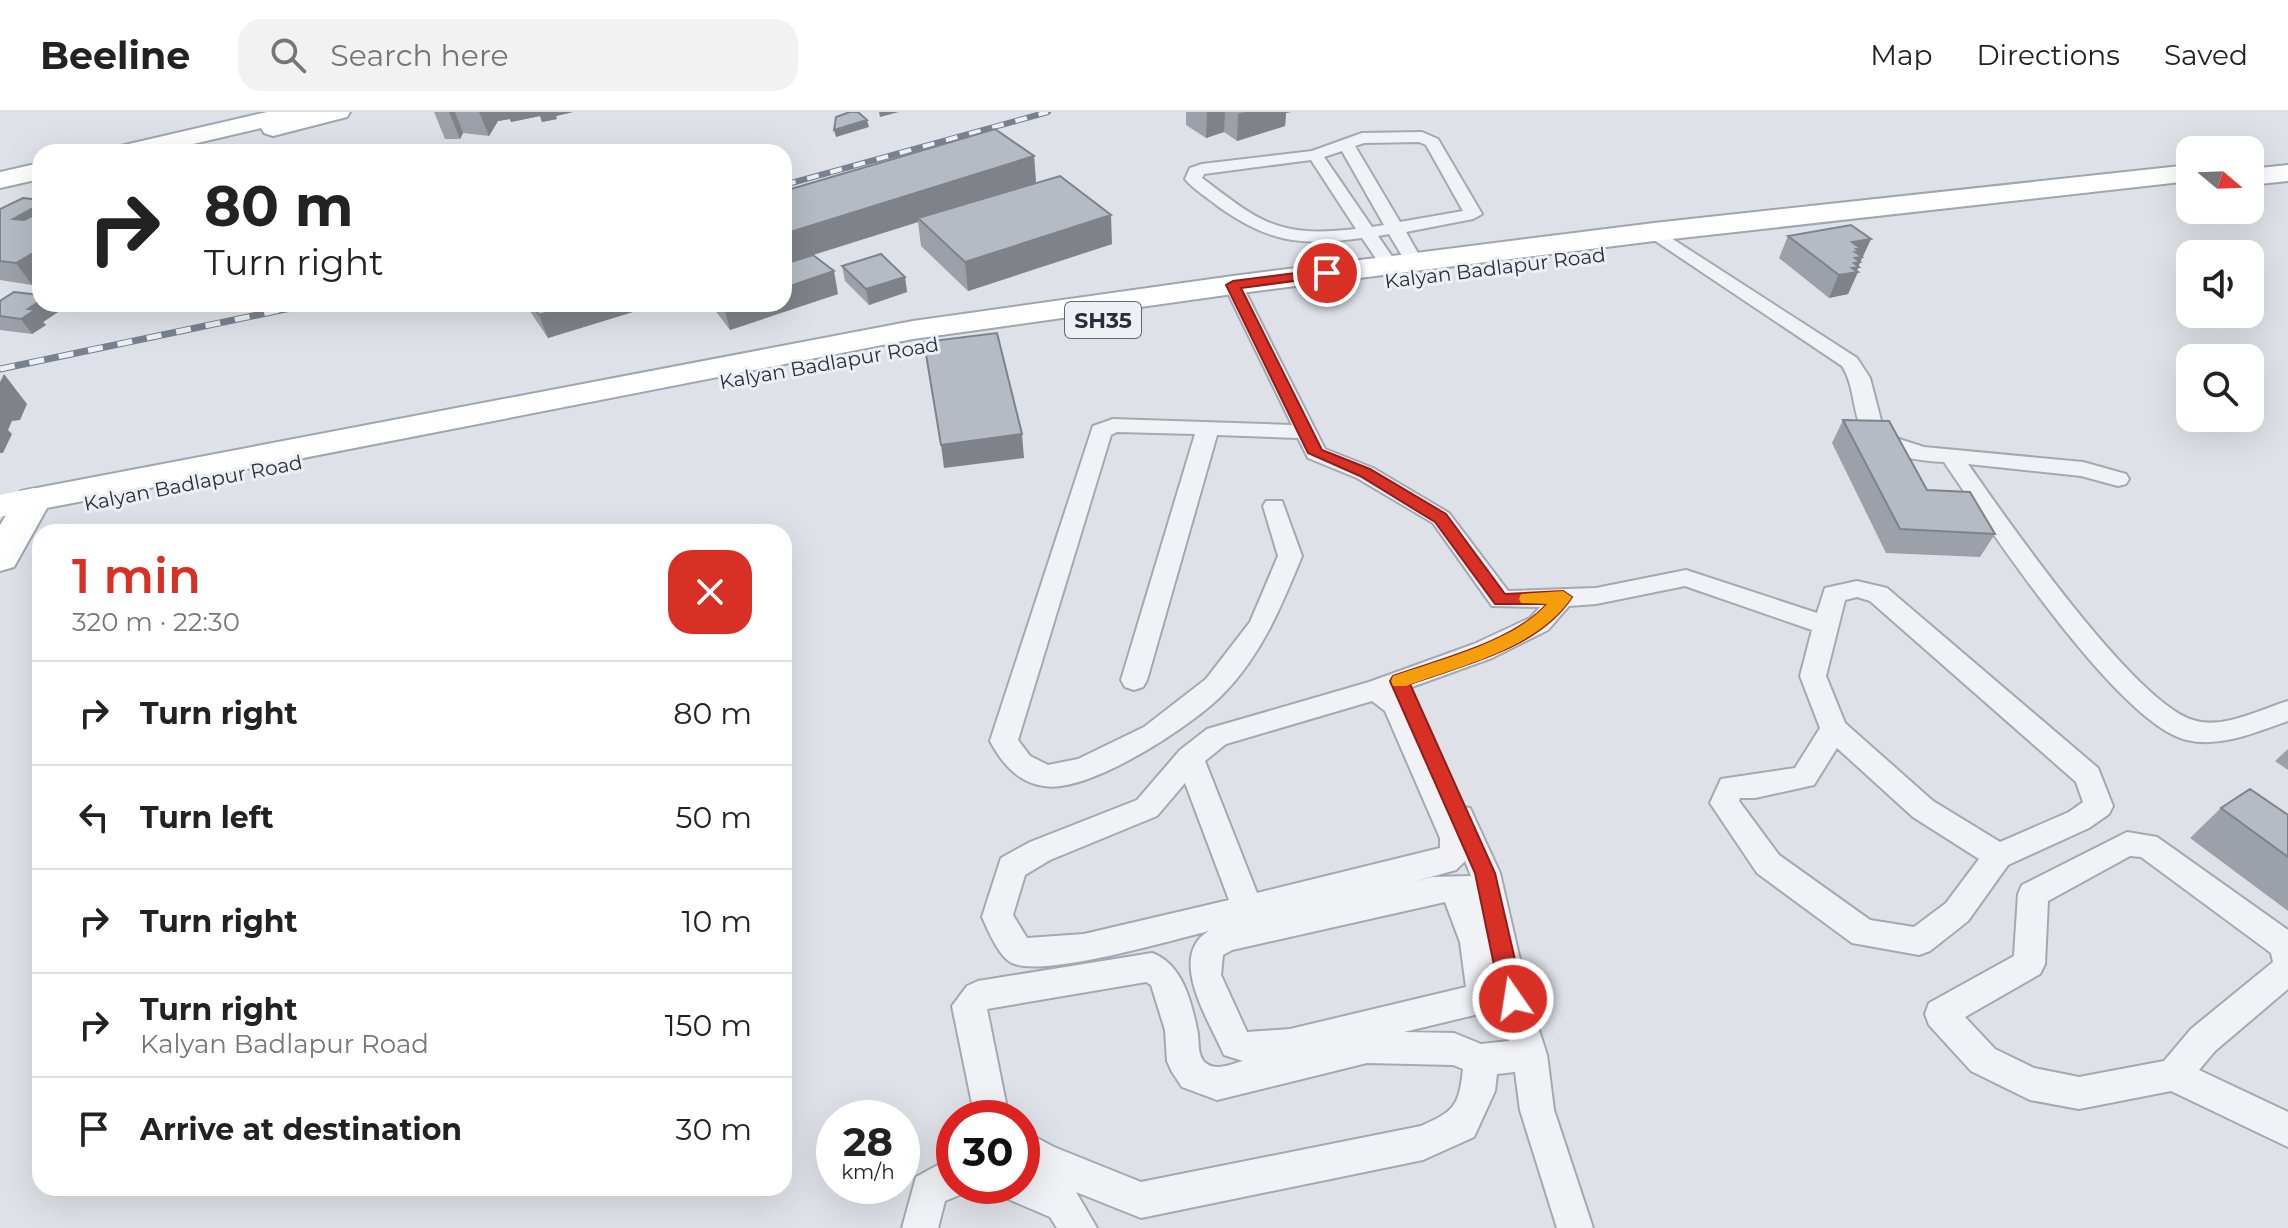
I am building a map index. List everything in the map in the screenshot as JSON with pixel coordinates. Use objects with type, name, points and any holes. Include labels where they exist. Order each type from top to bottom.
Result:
[{"type":"main road","points":[[160,144],[300,112]]},
{"type":"main road","points":[[207,144],[338,112]]},
{"type":"main road","points":[[2264,164],[2288,161]]},
{"type":"main road","points":[[0,180],[32,173]]},
{"type":"main road","points":[[2264,176],[2288,173]]},
{"type":"main road","name":"Kalyan Badlapur Road","points":[[1238,292],[2176,175]]},
{"type":"main road","points":[[0,190],[32,183]]},
{"type":"main road","name":"Kalyan Badlapur Road","points":[[1851,217],[2176,186]]},
{"type":"main road","name":"Kalyan Badlapur Road","points":[[15,510],[558,410],[1401,264],[1665,239]]},
{"type":"main road","points":[[0,558],[15,510]]},
{"type":"street","points":[[1362,138],[1427,138],[1475,212],[1394,228],[1300,237],[1281,235],[1193,179],[1196,171],[1202,169],[1315,155],[1362,138]]},
{"type":"street","points":[[1347,145],[1394,228],[1401,264]]},
{"type":"street","points":[[1315,155],[1368,231],[1401,264]]},
{"type":"street","points":[[1665,239],[1850,362],[1860,378],[1873,431],[1888,443],[1906,451],[2083,469],[2118,479]]},
{"type":"street","points":[[1238,292],[1316,453],[1365,473],[1441,518],[1501,600],[1596,596],[1686,578],[1826,625]]},
{"type":"street","points":[[1274,506],[1290,556],[1261,625],[1215,686],[1154,734],[1083,769],[1046,776],[1020,764],[1004,741],[1101,431],[1113,425],[1304,432]]},
{"type":"street","points":[[1134,680],[1208,428]]},
{"type":"street","points":[[1952,458],[2019,554],[2108,661],[2170,723],[2187,730],[2214,732],[2234,729],[2288,711]]},
{"type":"street","points":[[1834,729],[1804,777],[1755,787],[1731,787],[1724,803],[1768,864],[1863,933],[1919,941],[1957,912],[1998,856],[2079,820],[2099,806],[2088,776],[1878,594],[1857,589],[1834,594],[1813,676],[1834,729],[1923,809],[1998,856]]},
{"type":"street","points":[[1388,685],[1455,838],[1455,852],[1446,861],[1084,948],[1019,952],[997,917],[1012,867],[1040,851],[1147,808],[1190,758],[1217,736],[1388,685],[1483,651],[1539,624],[1563,597]]},
{"type":"street","points":[[1388,685],[1485,873],[1513,999],[1530,1055],[1537,1110],[1575,1228]]},
{"type":"street","points":[[1190,758],[1247,907]]},
{"type":"street","points":[[2288,959],[2285,945],[2147,846],[2127,844],[2033,894],[2029,964],[1941,1014],[1983,1060],[2030,1084],[2079,1093],[2173,1075],[2288,1130]]},
{"type":"street","points":[[1455,889],[1476,942],[1483,998],[1290,1045],[1254,1049],[1236,1044],[1205,975],[1208,948],[1225,938],[1432,890],[1455,889],[1488,888]]},
{"type":"street","points":[[988,1100],[968,1006],[978,996],[1127,969],[1152,967],[1164,977],[1181,1030],[1184,1061],[1194,1076],[1217,1084],[1367,1047],[1454,1049],[1481,1060],[1530,1055]]},
{"type":"street","points":[[2173,1075],[2203,1040],[2288,969]]},
{"type":"street","points":[[1040,1159],[1141,1200],[1423,1143],[1462,1125],[1478,1091],[1481,1060]]},
{"type":"street","points":[[920,1228],[929,1190],[936,1185]]},
{"type":"street","points":[[1040,1194],[1063,1204],[1079,1228]]},
{"type":"building","points":[[858,112],[867,120],[834,130],[836,117]]},
{"type":"building","points":[[995,129],[1034,156],[792,232],[792,189]]},
{"type":"building","points":[[1060,176],[1111,215],[965,262],[918,218]]},
{"type":"building","points":[[23,198],[32,199],[32,208],[13,219],[24,220],[32,216],[32,254],[16,263],[0,261],[0,209]]},
{"type":"building","points":[[1851,225],[1871,239],[1852,242],[1860,248],[1856,249],[1860,252],[1855,252],[1862,257],[1855,258],[1860,262],[1854,263],[1859,267],[1852,268],[1858,272],[1839,275],[1788,236]]},
{"type":"building","points":[[881,254],[905,277],[866,289],[842,266]]},
{"type":"building","points":[[813,255],[834,271],[792,285],[792,262]]},
{"type":"building","points":[[14,292],[32,294],[32,306],[28,309],[32,312],[21,319],[0,316],[0,301]]},
{"type":"building","points":[[997,333],[1022,434],[941,445],[924,342]]},
{"type":"building","points":[[1843,420],[1889,421],[1927,490],[1970,492],[1995,534],[1900,529]]},
{"type":"building","points":[[2250,789],[2288,815],[2288,857],[2221,808]]},
{"type":"railway","points":[[792,183],[1048,112]]},
{"type":"railway","points":[[0,369],[271,312]]},
{"type":"slow traffic","points":[[1400,681],[1483,651],[1539,624],[1563,597],[1527,599]]},
{"type":"route","points":[[1327,273],[1233,285],[1316,453],[1365,473],[1441,518],[1501,600],[1563,597],[1539,624],[1483,651],[1400,681],[1485,873],[1513,999]]}]
